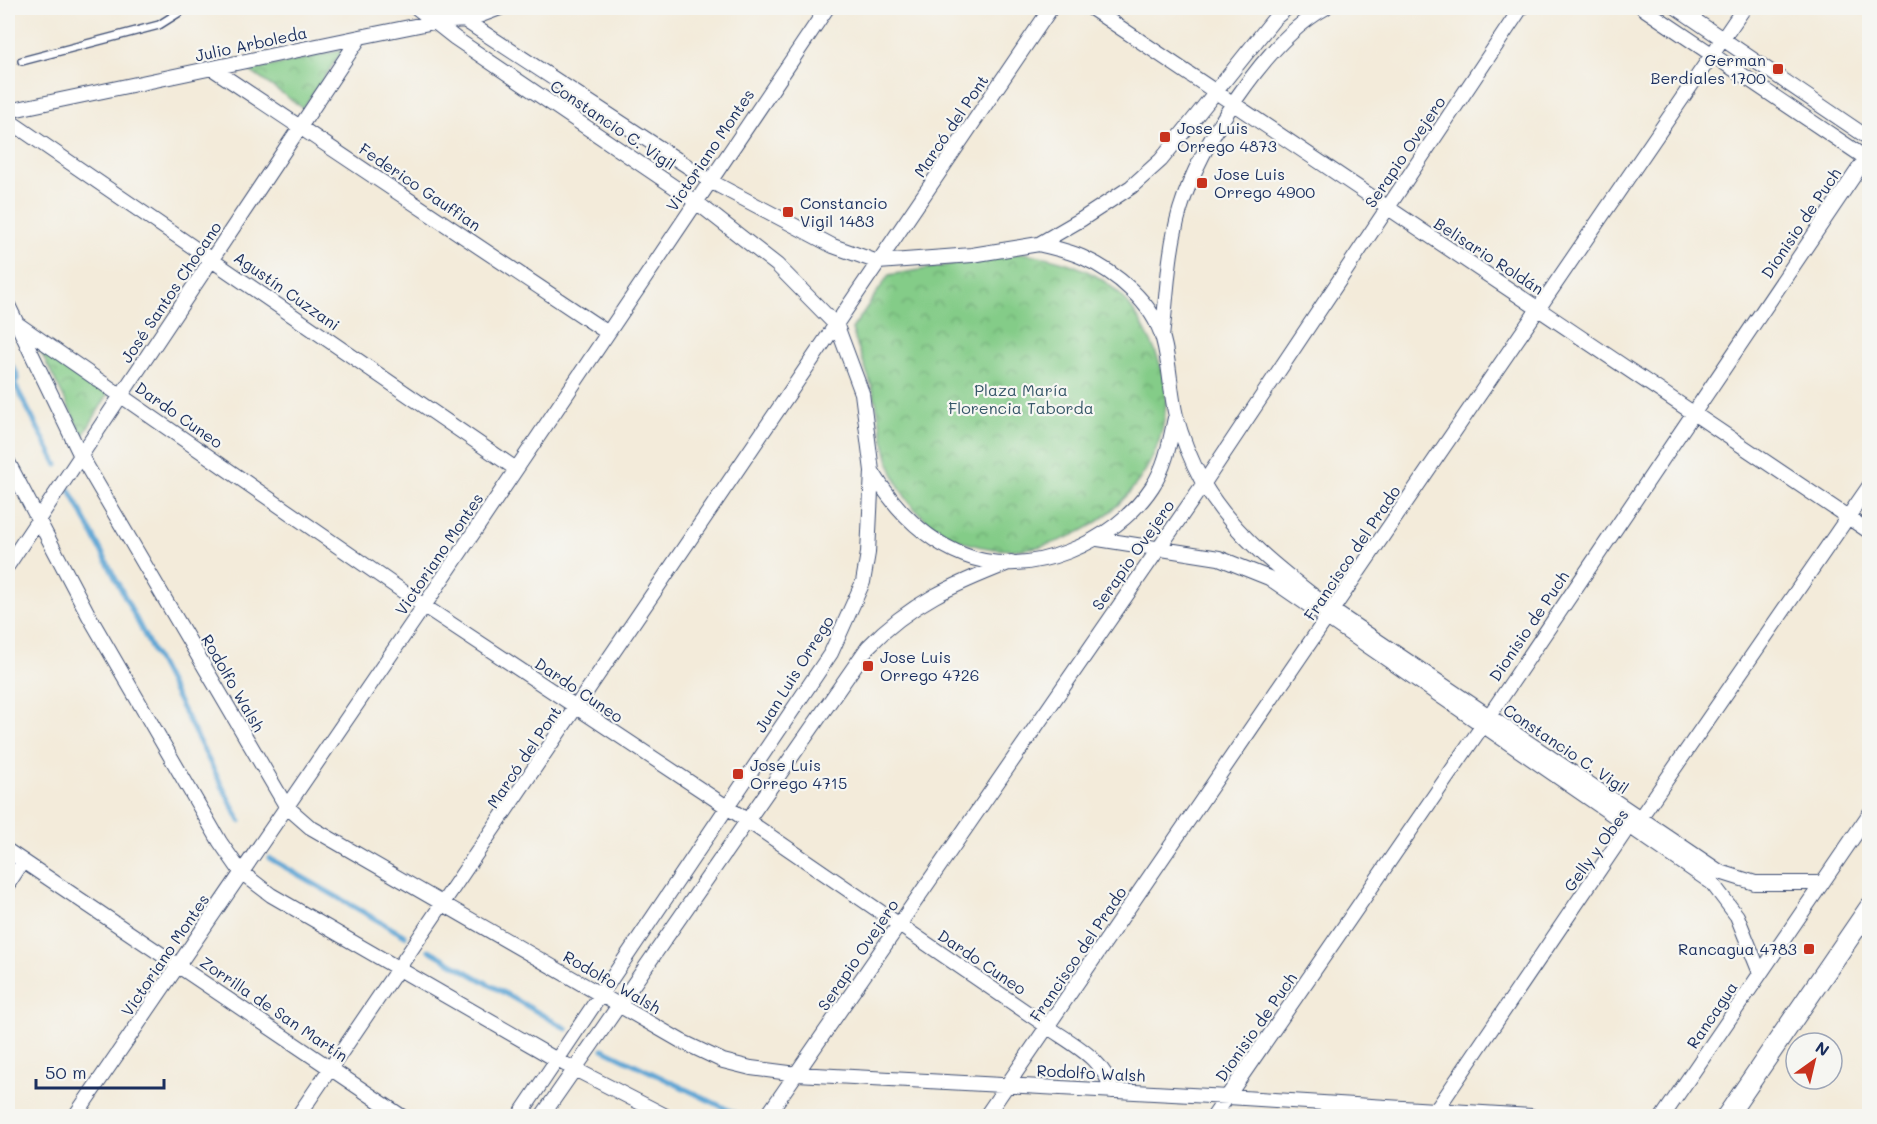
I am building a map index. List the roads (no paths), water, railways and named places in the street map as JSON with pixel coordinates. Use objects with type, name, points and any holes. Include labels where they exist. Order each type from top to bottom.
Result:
[{"type":"main road","points":[[1727,1116],[1869,907]]},
{"type":"street","name":"Constancio C. Vigil","points":[[417,8],[694,201],[777,265],[837,326]]},
{"type":"street","name":"Constancio C. Vigil","points":[[446,8],[468,20],[710,181],[833,246],[878,262]]},
{"type":"street","name":"Julio Arboleda","points":[[8,111],[434,22],[468,20],[500,8]]},
{"type":"street","name":"Victoriano Montes","points":[[75,1116],[424,606],[694,201],[710,181],[827,8]]},
{"type":"street","name":"Marcó del Pont","points":[[298,1116],[1051,8]]},
{"type":"street","name":"Belisario Roldán","points":[[1091,8],[1869,532]]},
{"type":"street","points":[[878,262],[950,258],[1039,244],[1131,187],[1183,135],[1274,20],[1287,8]]},
{"type":"street","points":[[1162,338],[1174,240],[1180,211],[1199,165],[1233,104],[1267,59],[1293,32],[1324,8]]},
{"type":"street","name":"Serapio Ovejero","points":[[767,1116],[1203,483],[1521,8]]},
{"type":"street","points":[[1643,8],[1868,157]]},
{"type":"street","points":[[1677,8],[1869,139]]},
{"type":"street","name":"Francisco del Prado","points":[[986,1116],[1744,8]]},
{"type":"street","name":"José Santos Chocano","points":[[8,565],[360,37]]},
{"type":"street","name":"Federico Gauffian","points":[[213,69],[608,333]]},
{"type":"street","name":"Agustín Cuzzani","points":[[8,120],[18,130],[212,259],[516,469]]},
{"type":"street","name":"Dionisio de Puch","points":[[1214,1116],[1486,721],[1692,413],[1868,157]]},
{"type":"street","name":"Constancio C. Vigil","points":[[1039,244],[1081,256],[1107,271],[1141,301],[1152,315],[1162,338],[1176,416],[1189,455],[1203,483],[1218,507],[1252,544],[1330,614]]},
{"type":"street","name":"Rodolfo Walsh","points":[[8,305],[81,456],[286,806],[310,827],[619,1006],[723,1061],[751,1068],[797,1074],[1228,1097],[1433,1113],[1531,1116]]},
{"type":"street","name":"Dardo Cuneo","points":[[17,324],[424,606],[748,821],[1048,1027],[1092,1058],[1108,1074],[1112,1091]]},
{"type":"street","name":"Juan Luis Orrego","points":[[519,1116],[831,653],[848,620],[863,582],[868,553],[872,471],[862,393],[856,371],[837,326]]},
{"type":"street","points":[[872,471],[887,497],[907,519],[935,539],[964,555],[1011,562],[1047,558],[1098,539],[1131,512],[1152,487],[1166,458],[1176,416]]},
{"type":"street","points":[[8,462],[101,637],[220,842],[242,872],[272,895],[574,1070],[666,1116]]},
{"type":"street","name":"Gelly y Obes","points":[[1433,1113],[1869,485]]},
{"type":"street","name":"Constancio C. Vigil","points":[[1098,539],[1219,558],[1260,575],[1330,614],[1635,822],[1720,872],[1755,884],[1821,883]]},
{"type":"street","points":[[542,1116],[853,667],[889,625],[921,602],[962,581],[1011,562]]},
{"type":"street","name":"Rancagua","points":[[1663,1116],[1869,813]]},
{"type":"street","name":"Constancio C. Vigil","points":[[1635,822],[1712,883],[1726,898],[1737,916],[1760,973]]},
{"type":"street","name":"Zorrilla de San Martín","points":[[8,851],[401,1116]]},
{"type":"street","points":[[8,884],[23,861]]},
{"type":"lane","points":[[22,61],[159,25],[186,8]]},
{"type":"waterway","points":[[8,371],[11,377]]},
{"type":"waterway","points":[[11,377],[57,465]]},
{"type":"waterway","points":[[70,490],[240,821]]},
{"type":"waterway","points":[[269,858],[405,936]]},
{"type":"waterway","points":[[429,950],[567,1029]]},
{"type":"waterway","points":[[603,1049],[741,1116]]},
{"type":"waterway","points":[[814,1116],[875,1116]]},
{"type":"place","name":"German Berdiales 1700","points":[[1778,69]]},
{"type":"place","name":"Jose Luis Orrego 4873","points":[[1165,137]]},
{"type":"place","name":"Jose Luis Orrego 4900","points":[[1202,183]]},
{"type":"place","name":"Constancio Vigil 1483","points":[[788,212]]},
{"type":"place","name":"Jose Luis Orrego 4726","points":[[868,666]]},
{"type":"place","name":"Jose Luis Orrego 4715","points":[[738,774]]},
{"type":"place","name":"Rancagua 4783","points":[[1809,949]]},
{"type":"park label","name":"Plaza María Florencia Taborda","points":[[1021,399]]}]
